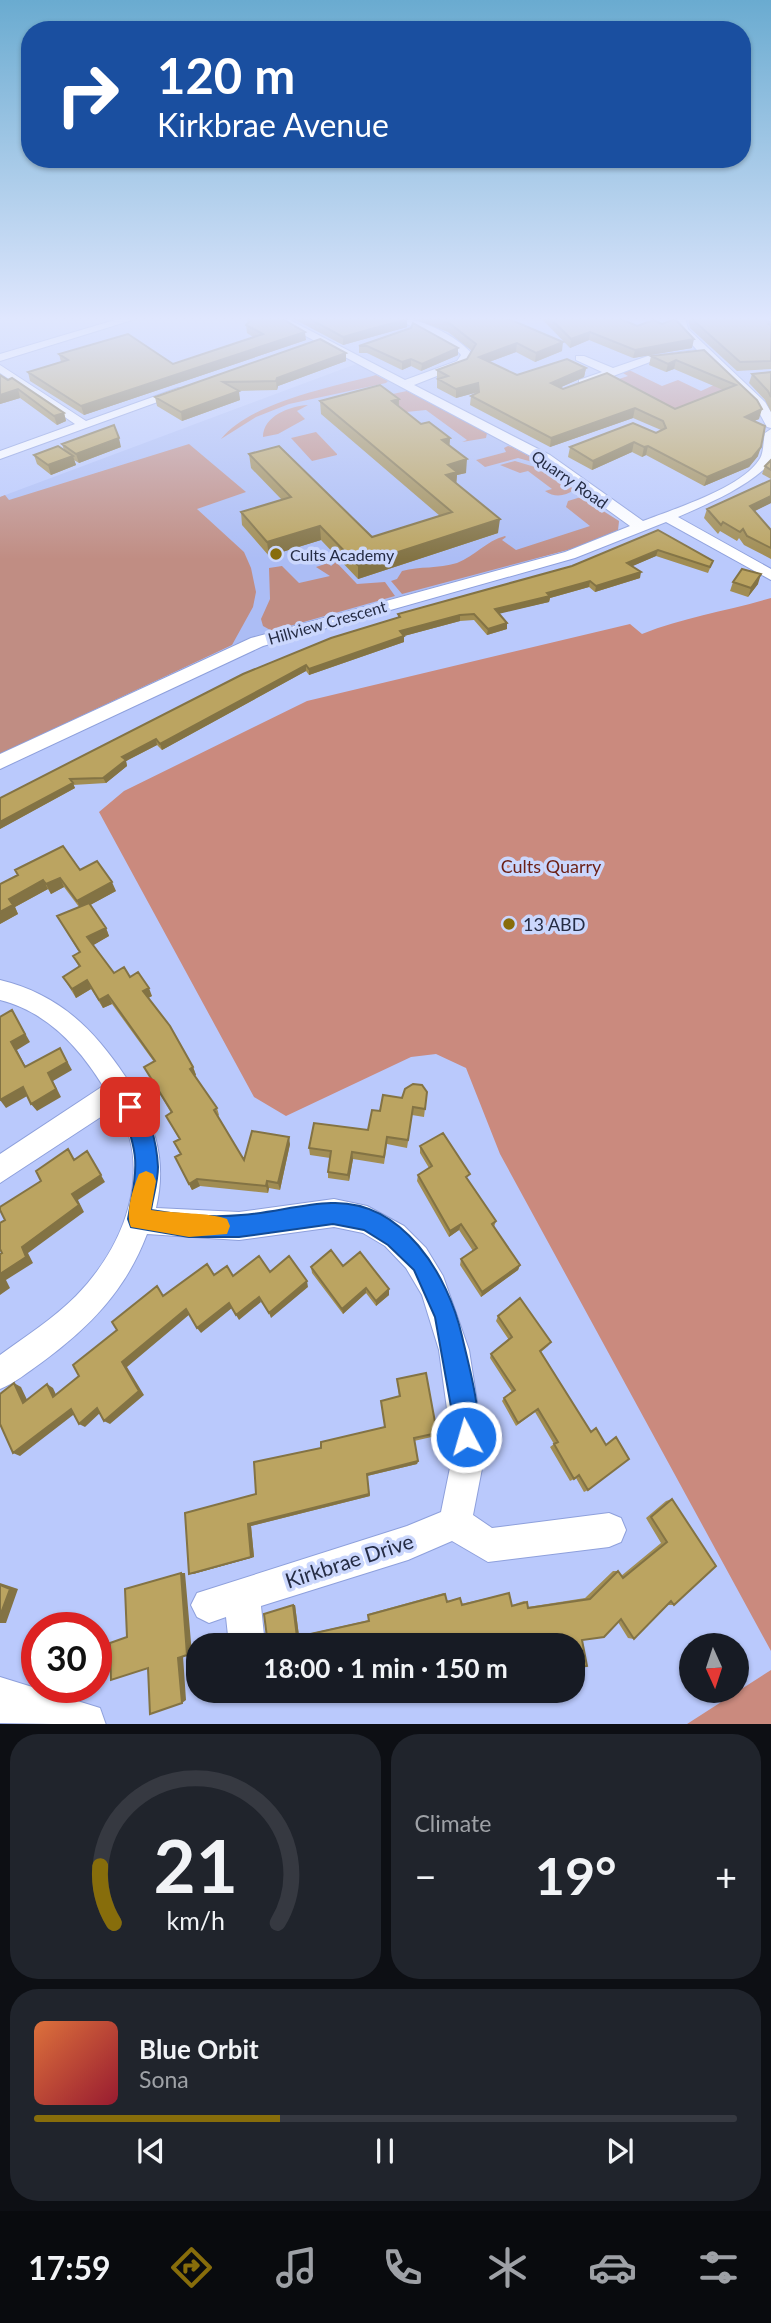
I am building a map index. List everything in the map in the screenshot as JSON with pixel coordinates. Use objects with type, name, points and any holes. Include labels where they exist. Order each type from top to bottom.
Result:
[{"type":"street","points":[[43,397],[84,425]]},
{"type":"street","points":[[0,455],[164,397]]},
{"type":"street","name":"Quarry Road","points":[[436,397],[551,456],[641,527]]},
{"type":"street","points":[[753,397],[761,405],[771,424]]},
{"type":"street","name":"Hillview Crescent","points":[[0,762],[207,663],[257,642],[313,624],[570,555],[667,517],[726,491],[750,476],[767,460],[771,433]]},
{"type":"street","points":[[667,517],[771,575]]},
{"type":"street","points":[[0,990],[50,1009],[88,1042],[120,1090],[139,1125],[148,1167],[139,1219],[124,1256],[94,1298],[0,1374]]},
{"type":"street","points":[[0,1170],[120,1090]]},
{"type":"street","points":[[139,1219],[189,1226],[239,1226],[333,1213],[368,1220],[396,1237],[421,1263],[446,1316],[461,1383],[469,1464],[455,1523],[488,1545],[609,1530]]},
{"type":"street","name":"Kirkbrae Drive","points":[[209,1605],[408,1543],[455,1523]]},
{"type":"street","points":[[242,1595],[246,1633]]},
{"type":"street","points":[[0,1700],[83,1724]]},
{"type":"shaded area","name":"Cults Academy","points":[[266,397],[419,397],[544,464],[590,502],[619,521],[618,530],[526,562],[272,631],[232,645],[0,754],[0,497]]},
{"type":"shaded area","points":[[319,397],[289,404],[256,417],[221,439],[234,426],[252,415],[293,398]]},
{"type":"shaded area","points":[[385,397],[419,397],[487,433],[486,438],[462,442],[467,440],[426,410],[406,412]]},
{"type":"shaded area","points":[[650,397],[724,397],[685,413]]},
{"type":"shaded area","points":[[308,405],[297,411],[305,419],[278,434],[263,437],[267,423],[272,418],[293,407]]},
{"type":"shaded area","points":[[316,432],[337,455],[312,461],[291,438]]},
{"type":"shaded area","points":[[189,444],[246,492],[197,509],[244,552],[251,568],[256,592],[253,607],[232,645],[0,754],[0,497],[5,495],[9,500]]},
{"type":"shaded area","points":[[508,446],[547,466],[518,458],[485,467],[476,460],[506,452],[504,448]]},
{"type":"shaded area","points":[[515,461],[558,474],[574,490],[564,495],[552,495],[545,491],[552,489],[528,471],[520,473],[500,465]]},
{"type":"shaded area","points":[[581,497],[619,521],[618,530],[579,547],[402,594],[391,581],[397,579],[402,571],[457,563],[505,536],[502,540],[516,550],[590,526],[566,507],[568,501]]},
{"type":"shaded area","points":[[336,562],[357,584],[385,582],[395,596],[272,631],[263,626],[261,619],[270,599],[269,568],[282,566],[299,583],[330,576],[316,567],[328,563],[331,566]]},
{"type":"green space","name":"Cults Quarry","points":[[771,598],[771,1651],[500,1154],[466,1068],[436,1054],[411,1057],[286,1116],[254,1097],[99,812],[124,791],[307,701],[630,624],[642,634]]},
{"type":"green space","points":[[771,1670],[771,1724],[687,1724],[720,1703],[749,1703],[749,1684]]},
{"type":"building","points":[[29,397],[41,397],[64,413],[54,416]]},
{"type":"building","points":[[68,397],[107,397],[81,406]]},
{"type":"building","points":[[156,397],[221,397],[181,412]]},
{"type":"building","name":"Cults Academy","points":[[333,397],[397,397],[399,399],[392,401],[421,424],[429,422],[450,438],[442,440],[467,459],[448,465],[457,472],[446,475],[500,519],[358,565],[320,526],[267,542],[241,512],[291,497],[249,454],[279,446],[372,537],[452,512],[320,401]]},
{"type":"building","points":[[474,397],[653,397],[675,409],[704,397],[754,397],[762,409],[745,417],[765,426],[761,447],[752,458],[707,477],[648,446],[634,442],[593,461],[570,447],[633,423],[656,433],[666,428],[663,421],[635,408],[551,438]]},
{"type":"building","points":[[114,425],[119,438],[76,454],[62,444]]},
{"type":"building","points":[[58,446],[73,456],[48,465],[34,455]]},
{"type":"building","points":[[771,480],[771,496],[750,506],[771,530],[771,548],[747,536],[743,529],[740,532],[723,522],[721,525],[707,509]]},
{"type":"building","points":[[658,530],[713,561],[710,567],[658,550],[627,563],[641,572],[596,586],[590,581],[547,593],[550,596],[495,609],[507,623],[488,629],[474,614],[460,615],[400,631],[404,636],[309,669],[306,665],[160,744],[156,739],[122,757],[126,760],[103,778],[70,779],[73,783],[0,822],[0,798],[243,674],[331,638],[400,617],[398,614],[572,566]]},
{"type":"building","points":[[742,569],[761,574],[751,588],[733,582]]},
{"type":"building","points":[[63,846],[80,870],[97,861],[112,882],[77,901],[60,878],[46,884],[43,880],[9,899],[13,905],[0,912],[0,884],[18,875],[15,870]]},
{"type":"building","points":[[89,903],[106,928],[87,937],[114,973],[124,967],[130,977],[138,972],[149,988],[143,991],[170,1026],[193,1067],[190,1069],[217,1108],[214,1110],[244,1160],[252,1131],[289,1137],[278,1183],[267,1181],[266,1186],[197,1179],[189,1184],[175,1157],[181,1154],[174,1142],[180,1139],[166,1116],[172,1112],[144,1067],[155,1061],[108,995],[99,1000],[87,980],[72,989],[63,977],[80,966],[73,956],[80,952],[57,916]]},
{"type":"building","points":[[12,1010],[25,1034],[11,1042],[25,1067],[60,1048],[67,1062],[48,1073],[56,1089],[31,1104],[23,1087],[0,1100],[0,1017]]},
{"type":"building","points":[[413,1084],[422,1085],[427,1092],[425,1109],[413,1107],[408,1140],[387,1137],[384,1157],[352,1152],[348,1175],[328,1172],[331,1151],[309,1148],[314,1123],[368,1130],[372,1110],[380,1111],[383,1095],[402,1098],[405,1089]]},
{"type":"building","points":[[443,1133],[470,1174],[466,1177],[496,1221],[492,1224],[520,1265],[482,1292],[461,1259],[477,1248],[461,1224],[450,1231],[418,1175],[432,1166],[420,1146]]},
{"type":"building","points":[[68,1149],[74,1160],[87,1151],[101,1175],[72,1194],[79,1205],[22,1247],[26,1257],[0,1274],[0,1223],[5,1220],[0,1207],[41,1181],[36,1171]]},
{"type":"building","points":[[331,1250],[343,1266],[360,1252],[389,1289],[376,1301],[366,1288],[342,1309],[311,1267]]},
{"type":"building","points":[[259,1256],[270,1272],[289,1256],[307,1281],[269,1313],[259,1297],[236,1315],[229,1303],[197,1328],[186,1309],[122,1362],[139,1391],[104,1421],[97,1408],[79,1424],[71,1409],[13,1453],[0,1424],[0,1394],[14,1383],[23,1403],[47,1384],[53,1397],[79,1376],[73,1365],[117,1330],[112,1322],[157,1286],[163,1296],[207,1264],[214,1275],[227,1266],[233,1276]]},
{"type":"building","points":[[520,1298],[551,1342],[540,1351],[591,1432],[596,1428],[606,1445],[616,1437],[629,1459],[588,1490],[579,1475],[574,1479],[554,1444],[558,1442],[538,1409],[518,1423],[504,1398],[515,1390],[491,1354],[512,1337],[498,1316]]},
{"type":"building","points":[[426,1373],[437,1433],[414,1438],[418,1461],[367,1474],[369,1494],[248,1524],[251,1557],[189,1574],[185,1513],[256,1494],[254,1462],[321,1448],[321,1442],[385,1427],[381,1401],[400,1396],[397,1379]]},
{"type":"building","points":[[672,1499],[716,1566],[674,1605],[671,1601],[634,1639],[621,1619],[604,1637],[585,1640],[585,1633],[315,1633],[369,1621],[368,1615],[445,1594],[447,1602],[460,1598],[462,1605],[509,1593],[512,1606],[527,1602],[528,1608],[590,1599],[618,1571],[623,1578],[667,1542],[651,1517]]},
{"type":"building","points":[[181,1573],[186,1641],[186,1655],[178,1658],[182,1703],[150,1714],[148,1668],[112,1680],[112,1642],[127,1637],[125,1589]]},
{"type":"building","points":[[0,1585],[10,1589],[0,1616]]},
{"type":"building","points":[[293,1605],[296,1633],[266,1633],[264,1614]]},
{"type":"slow traffic","points":[[146,1181],[139,1219],[189,1226],[219,1226]]},
{"type":"place","name":"Cults Academy","points":[[276,554]]},
{"type":"place","name":"13 ABD","points":[[509,924]]},
{"type":"route","points":[[130,1107],[145,1145],[148,1167],[139,1219],[189,1226],[239,1226],[333,1213],[368,1220],[396,1237],[421,1263],[446,1316],[461,1383],[466,1437]]}]
